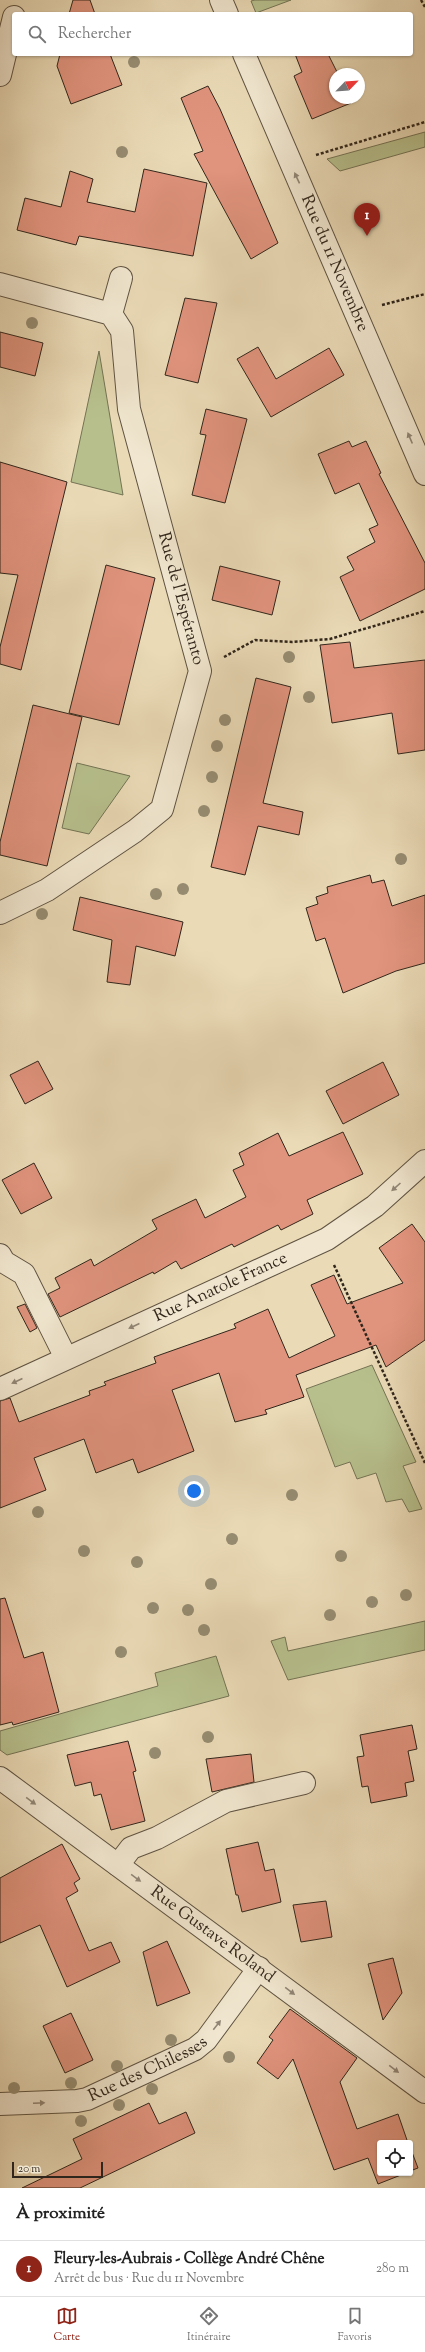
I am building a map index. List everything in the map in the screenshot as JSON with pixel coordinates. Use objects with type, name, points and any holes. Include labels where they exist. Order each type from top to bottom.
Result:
[{"type":"street","points":[[15,12],[18,0]]},
{"type":"street","points":[[221,0],[226,12]]},
{"type":"street","points":[[0,75],[12,24]]},
{"type":"street","name":"Rue du 11 Novembre","points":[[245,56],[283,149],[358,316],[425,474]]},
{"type":"street","points":[[0,284],[111,314],[121,278]]},
{"type":"street","name":"Rue de l'Espéranto","points":[[0,913],[47,890],[135,831],[162,809],[200,671],[129,409],[122,331],[111,314]]},
{"type":"street","name":"Rue Anatole France","points":[[0,1389],[327,1239],[375,1206],[425,1161]]},
{"type":"street","points":[[0,1255],[4,1262],[24,1274],[66,1358]]},
{"type":"street","name":"Rue Gustave Roland","points":[[1,1780],[118,1864],[425,2092]]},
{"type":"street","points":[[118,1864],[131,1848],[157,1838],[226,1801],[304,1783]]},
{"type":"street","name":"Rue des Chilesses","points":[[0,2104],[88,2099],[195,2049],[206,2040],[259,1968]]},
{"type":"path","points":[[421,0],[425,7]]},
{"type":"path","points":[[310,158],[425,122]]},
{"type":"path","points":[[358,316],[382,305],[425,294]]},
{"type":"path","points":[[200,671],[255,640],[292,642],[330,639],[425,611]]},
{"type":"path","points":[[333,1264],[425,1463]]},
{"type":"green space","points":[[291,0],[259,12],[256,12],[251,1]]},
{"type":"green space","points":[[425,132],[425,147],[340,171],[327,159]]},
{"type":"green space","points":[[99,351],[123,495],[71,482]]},
{"type":"green space","points":[[77,763],[130,776],[89,834],[62,828]]},
{"type":"green space","points":[[372,1365],[416,1462],[403,1466],[422,1509],[409,1512],[402,1499],[386,1502],[376,1473],[357,1479],[350,1462],[335,1467],[306,1389]]},
{"type":"green space","points":[[425,1621],[425,1650],[288,1680],[271,1641],[285,1637],[288,1651]]},
{"type":"green space","points":[[216,1656],[229,1696],[7,1755],[0,1750],[0,1731],[158,1686],[155,1673]]},
{"type":"building","points":[[73,0],[90,0],[94,12],[70,12]]},
{"type":"building","points":[[60,56],[111,56],[122,85],[71,104],[57,66]]},
{"type":"building","points":[[296,56],[329,56],[335,68],[329,68],[329,104],[349,104],[312,119],[294,76],[302,72]]},
{"type":"building","points":[[208,86],[220,109],[278,243],[251,259],[194,154],[203,151],[181,98]]},
{"type":"building","points":[[144,169],[207,183],[193,256],[79,236],[76,245],[17,230],[25,198],[61,207],[70,171],[93,179],[87,202],[135,212]]},
{"type":"building","points":[[185,298],[217,303],[198,383],[165,375]]},
{"type":"building","points":[[0,332],[43,343],[35,376],[0,367]]},
{"type":"building","points":[[258,347],[276,379],[329,348],[344,375],[271,417],[237,359]]},
{"type":"building","points":[[206,409],[247,419],[225,503],[192,495],[206,435],[200,434]]},
{"type":"building","points":[[349,441],[352,447],[366,441],[381,473],[379,474],[425,563],[425,589],[360,621],[340,577],[354,570],[347,557],[375,542],[369,529],[378,525],[359,483],[335,494],[318,454]]},
{"type":"building","points":[[0,462],[67,482],[21,670],[0,664],[0,647],[18,575],[0,573]]},
{"type":"building","points":[[106,565],[155,578],[119,725],[69,713]]},
{"type":"building","points":[[220,566],[280,581],[272,615],[212,600]]},
{"type":"building","points":[[350,642],[354,668],[425,660],[425,750],[398,754],[392,713],[332,723],[320,645]]},
{"type":"building","points":[[256,678],[291,687],[263,803],[303,812],[299,835],[258,826],[245,875],[211,867]]},
{"type":"building","points":[[33,705],[82,717],[47,866],[0,855],[0,842]]},
{"type":"building","points":[[370,875],[372,883],[384,880],[392,906],[425,895],[425,963],[396,971],[343,993],[325,938],[316,941],[306,908],[318,904],[316,897],[328,893],[327,887]]},
{"type":"building","points":[[80,897],[183,922],[175,956],[136,946],[130,985],[107,982],[112,940],[73,930]]},
{"type":"building","points":[[38,1061],[53,1089],[25,1104],[10,1075]]},
{"type":"building","points":[[383,1062],[399,1095],[343,1124],[326,1091]]},
{"type":"building","points":[[343,1132],[363,1174],[307,1200],[313,1214],[281,1230],[278,1225],[234,1247],[232,1244],[181,1269],[176,1261],[154,1274],[153,1272],[60,1317],[48,1294],[60,1288],[55,1278],[91,1259],[94,1266],[157,1229],[152,1220],[196,1199],[205,1218],[246,1197],[233,1170],[244,1165],[239,1153],[278,1133],[289,1156]]},
{"type":"building","points":[[34,1163],[52,1198],[21,1214],[2,1180]]},
{"type":"building","points":[[412,1224],[425,1242],[425,1340],[386,1367],[376,1345],[296,1375],[304,1397],[265,1410],[267,1414],[235,1422],[219,1373],[172,1390],[194,1451],[138,1473],[133,1459],[96,1473],[84,1439],[34,1458],[46,1490],[0,1508],[0,1401],[10,1398],[19,1422],[90,1395],[89,1391],[106,1385],[104,1382],[156,1363],[154,1357],[236,1328],[234,1324],[268,1309],[289,1358],[335,1336],[311,1285],[334,1275],[347,1304],[403,1283],[379,1248]]},
{"type":"building","points":[[25,1304],[37,1328],[30,1332],[17,1307]]},
{"type":"building","points":[[5,1598],[24,1658],[43,1652],[59,1712],[13,1725],[12,1722],[0,1725],[0,1599]]},
{"type":"building","points":[[412,1725],[417,1749],[408,1751],[414,1781],[405,1783],[407,1796],[371,1803],[368,1786],[362,1787],[357,1757],[364,1756],[360,1735]]},
{"type":"building","points":[[128,1741],[136,1771],[133,1772],[145,1821],[111,1830],[101,1794],[94,1796],[91,1782],[75,1786],[67,1755]]},
{"type":"building","points":[[251,1754],[254,1782],[212,1792],[206,1759]]},
{"type":"building","points":[[258,1842],[265,1871],[274,1869],[281,1902],[242,1912],[238,1895],[236,1895],[226,1849]]},
{"type":"building","points":[[62,1844],[80,1879],[74,1883],[78,1891],[66,1898],[89,1951],[111,1942],[120,1962],[67,1987],[40,1925],[0,1943],[0,1878]]},
{"type":"building","points":[[326,1901],[332,1937],[301,1942],[293,1905]]},
{"type":"building","points":[[167,1941],[190,1993],[157,2006],[143,1952]]},
{"type":"building","points":[[393,1958],[402,1993],[383,2020],[368,1964]]},
{"type":"building","points":[[290,2009],[357,2058],[340,2082],[357,2129],[398,2114],[407,2140],[377,2140],[377,2176],[398,2176],[378,2184],[368,2158],[334,2170],[293,2059],[278,2079],[257,2063],[273,2040],[269,2037]]},
{"type":"building","points":[[71,2013],[93,2060],[65,2073],[43,2026]]},
{"type":"building","points":[[149,2103],[159,2124],[186,2112],[195,2133],[80,2188],[22,2188],[82,2159],[73,2139]]},
{"type":"building","points":[[413,2155],[418,2168],[413,2170]]},
{"type":"place","name":"Fleury-les-Aubrais - Collège André Chêne","points":[[367,236]]}]
